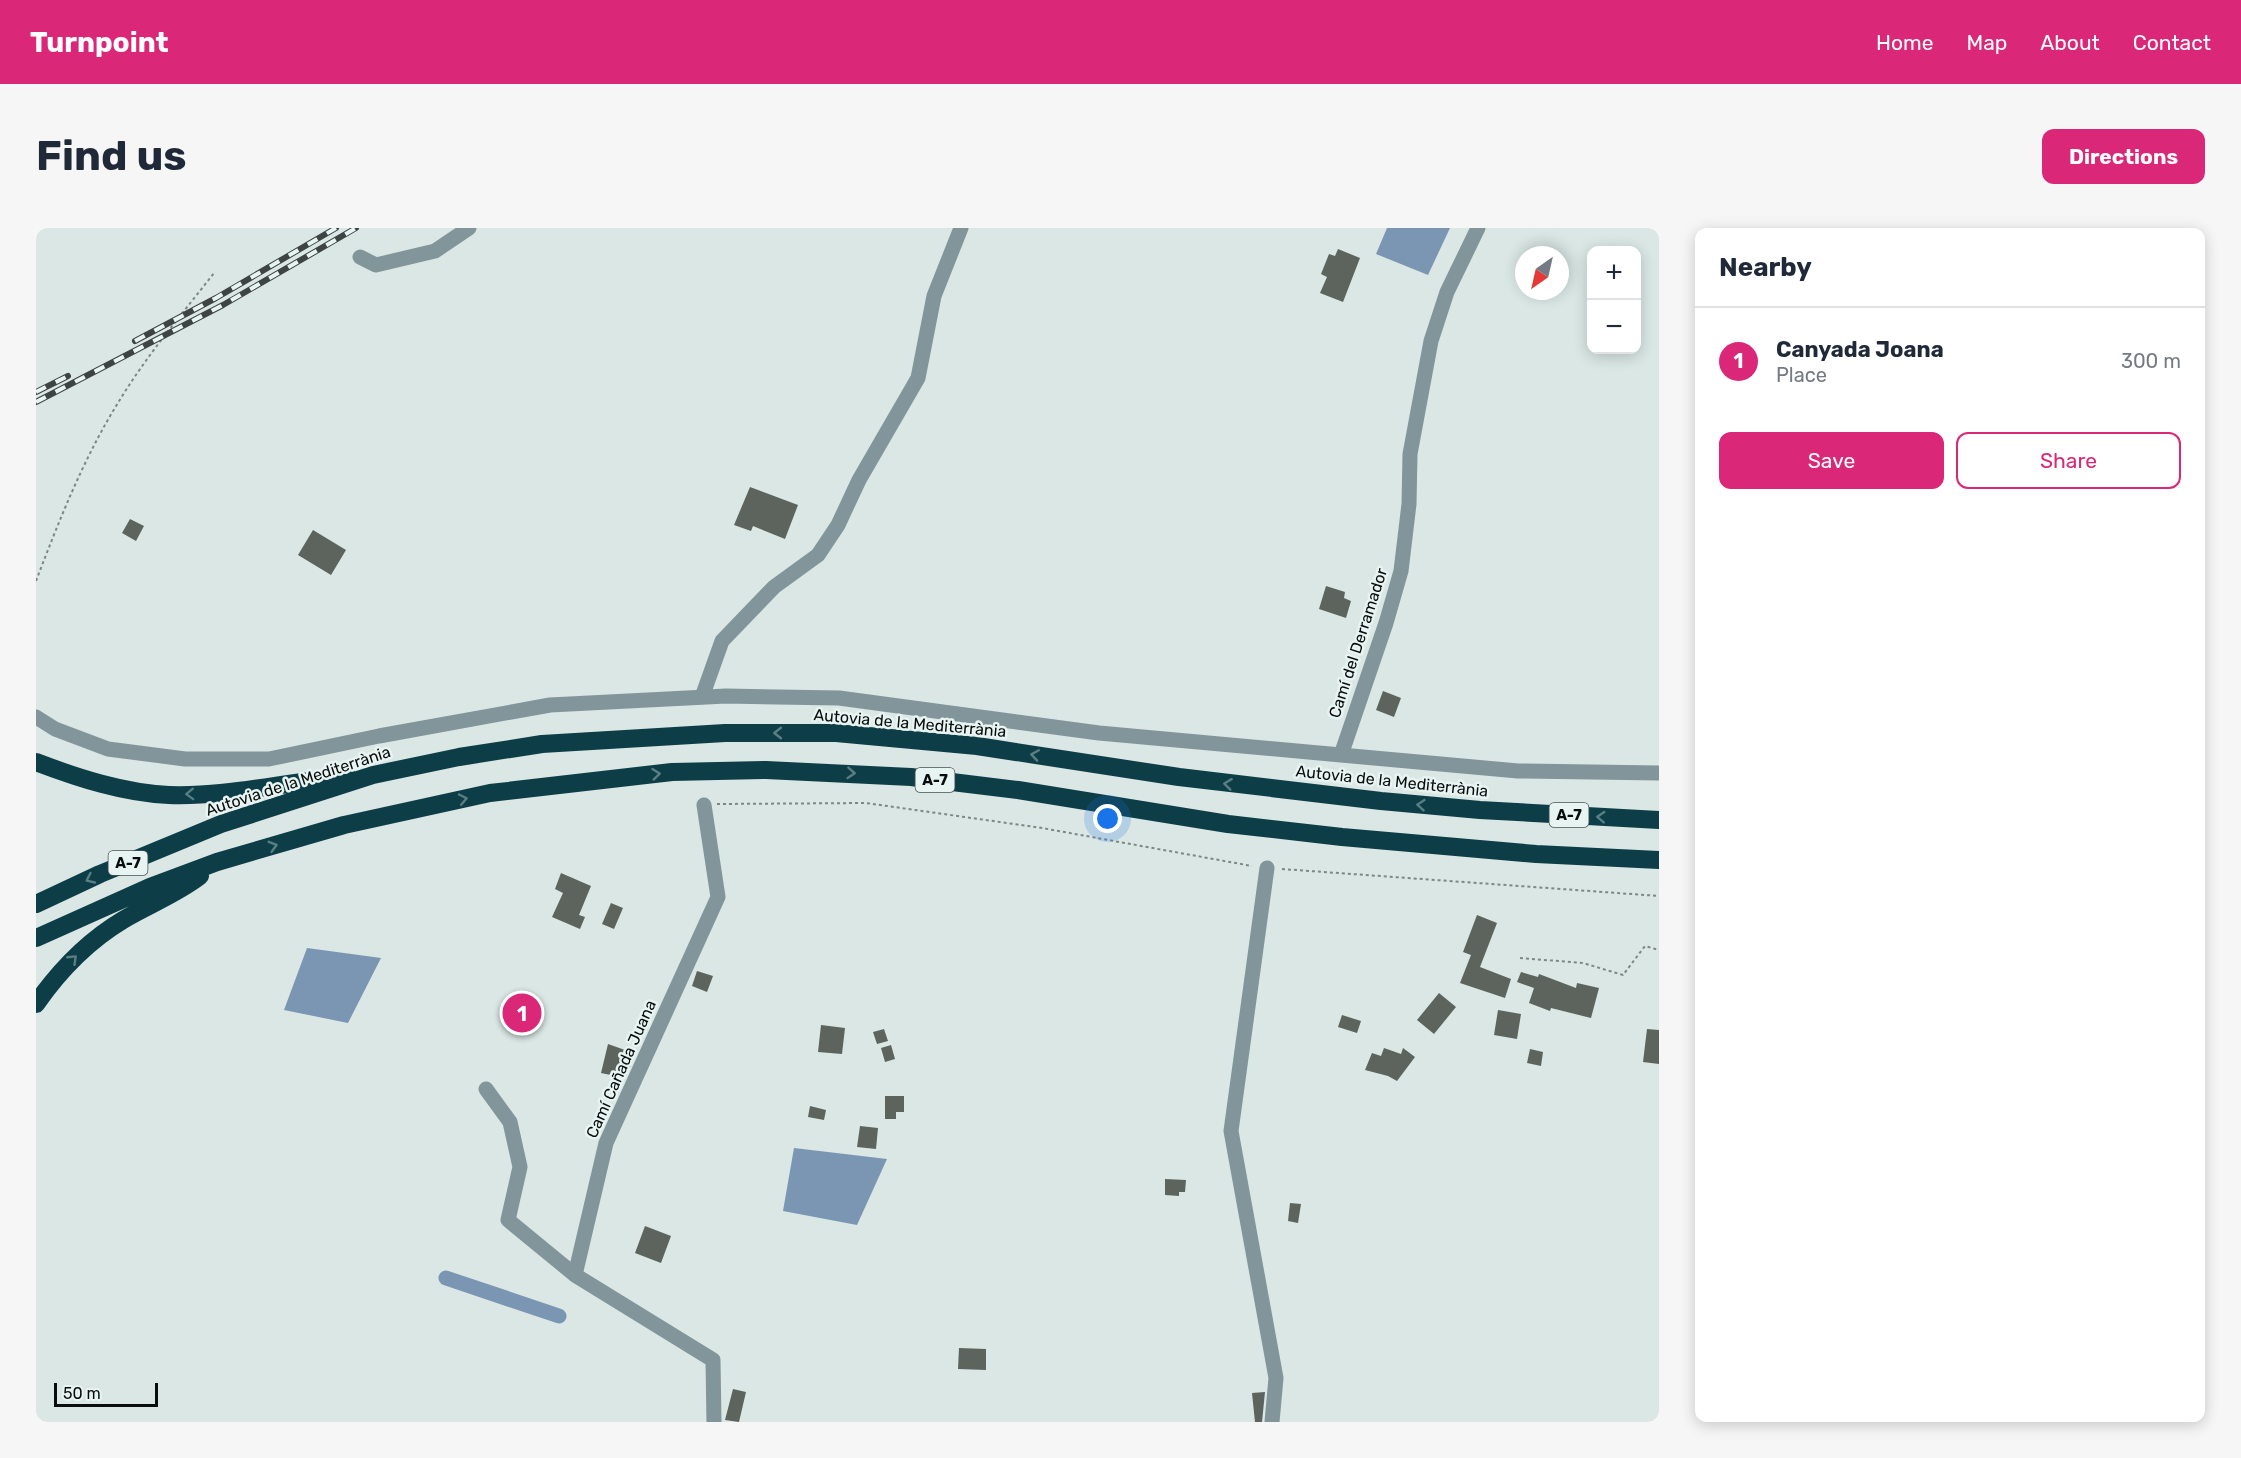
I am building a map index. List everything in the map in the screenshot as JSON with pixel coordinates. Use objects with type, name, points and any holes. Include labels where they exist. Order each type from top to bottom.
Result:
[{"type":"highway","name":"Autovia de la Mediterrània","points":[[36,904],[100,874],[221,824],[373,775],[459,757],[542,744],[726,733],[836,733],[977,746],[1179,777],[1381,801],[1480,810],[1659,820]]},
{"type":"highway","points":[[36,762],[116,788],[169,795],[225,793],[324,778],[373,775]]},
{"type":"highway","name":"A-7","points":[[36,938],[150,887],[217,862],[344,825],[490,793],[672,772],[766,770],[923,778],[1018,790],[1228,824],[1342,837],[1536,854],[1659,860]]},
{"type":"highway","points":[[36,1004],[59,973],[88,945],[120,921],[189,885],[217,862]]},
{"type":"street","points":[[360,257],[376,265],[435,251],[469,228]]},
{"type":"street","points":[[702,697],[722,641],[774,587],[818,555],[838,525],[859,480],[918,378],[934,296],[961,228]]},
{"type":"street","name":"Camí del Derramador","points":[[1341,755],[1401,571],[1409,504],[1410,454],[1431,341],[1447,292],[1478,228]]},
{"type":"street","points":[[36,717],[55,729],[108,749],[185,759],[269,759],[379,736],[550,705],[702,697],[839,698],[1099,733],[1518,771],[1659,773]]},
{"type":"street","name":"Camí Cañada Juana","points":[[575,1275],[606,1143],[718,897],[704,805]]},
{"type":"street","points":[[1267,868],[1231,1131],[1276,1378],[1272,1422]]},
{"type":"street","points":[[486,1089],[510,1122],[520,1167],[508,1220],[575,1275],[713,1360],[714,1422]]},
{"type":"path","points":[[36,581],[83,466],[120,399],[154,348],[214,273]]},
{"type":"path","points":[[704,805],[866,803],[1042,828],[1267,868],[1659,896]]},
{"type":"path","points":[[1520,958],[1583,963],[1623,975],[1645,946],[1659,950]]},
{"type":"water","points":[[1387,228],[1450,228],[1428,275],[1376,254]]},
{"type":"water","points":[[307,948],[381,958],[348,1023],[284,1010]]},
{"type":"water","points":[[794,1148],[887,1159],[857,1225],[783,1211]]},
{"type":"building","points":[[1338,249],[1360,258],[1343,302],[1320,293],[1327,277],[1321,274],[1329,254],[1335,256]]},
{"type":"building","points":[[750,487],[798,505],[785,539],[753,526],[751,531],[734,525]]},
{"type":"building","points":[[130,519],[144,526],[136,541],[122,533]]},
{"type":"building","points":[[313,530],[346,550],[331,575],[298,555]]},
{"type":"building","points":[[1326,586],[1345,592],[1344,598],[1351,601],[1346,618],[1319,609]]},
{"type":"building","points":[[1383,691],[1401,698],[1394,717],[1376,710]]},
{"type":"building","points":[[561,873],[591,886],[579,915],[585,917],[580,929],[552,917],[563,893],[555,889]]},
{"type":"building","points":[[611,903],[623,908],[614,929],[602,924]]},
{"type":"building","points":[[1477,915],[1497,923],[1480,967],[1511,979],[1505,998],[1460,983],[1471,955],[1463,952]]},
{"type":"building","points":[[697,971],[713,976],[707,992],[692,986]]},
{"type":"building","points":[[1521,972],[1538,977],[1539,974],[1576,988],[1577,983],[1599,988],[1591,1018],[1551,1008],[1550,1011],[1529,1003],[1534,988],[1517,982]]},
{"type":"building","points":[[1439,993],[1456,1007],[1434,1034],[1417,1020]]},
{"type":"building","points":[[1498,1010],[1521,1014],[1517,1039],[1494,1035]]},
{"type":"building","points":[[1342,1015],[1361,1021],[1357,1033],[1338,1027]]},
{"type":"building","points":[[821,1025],[845,1028],[842,1054],[818,1052]]},
{"type":"building","points":[[884,1029],[888,1041],[877,1044],[873,1032]]},
{"type":"building","points":[[1647,1029],[1659,1030],[1659,1064],[1643,1062]]},
{"type":"building","points":[[608,1044],[625,1050],[623,1058],[633,1060],[625,1078],[601,1073]]},
{"type":"building","points":[[891,1045],[895,1059],[885,1062],[881,1048]]},
{"type":"building","points":[[1384,1048],[1401,1054],[1403,1048],[1415,1057],[1397,1081],[1388,1076],[1365,1070],[1372,1053],[1381,1056]]},
{"type":"building","points":[[1530,1049],[1543,1052],[1541,1066],[1527,1063]]},
{"type":"building","points":[[885,1096],[904,1096],[904,1112],[896,1112],[896,1119],[885,1119]]},
{"type":"building","points":[[810,1106],[826,1110],[824,1120],[808,1117]]},
{"type":"building","points":[[860,1126],[878,1128],[876,1149],[857,1147]]},
{"type":"building","points":[[1165,1179],[1186,1180],[1185,1192],[1179,1192],[1179,1196],[1165,1195]]},
{"type":"building","points":[[1290,1203],[1301,1204],[1298,1223],[1288,1221]]},
{"type":"building","points":[[645,1226],[671,1236],[661,1263],[635,1253]]},
{"type":"building","points":[[959,1348],[986,1349],[986,1370],[958,1369]]},
{"type":"building","points":[[733,1389],[746,1392],[739,1422],[725,1420]]},
{"type":"building","points":[[1265,1392],[1262,1422],[1255,1422],[1252,1393]]},
{"type":"waterway","points":[[446,1278],[559,1316]]},
{"type":"railway","points":[[135,341],[216,298],[336,228]]},
{"type":"railway","points":[[36,402],[223,305],[356,228]]},
{"type":"railway","points":[[36,392],[68,376]]},
{"type":"place","name":"Canyada Joana","points":[[522,1013]]}]
